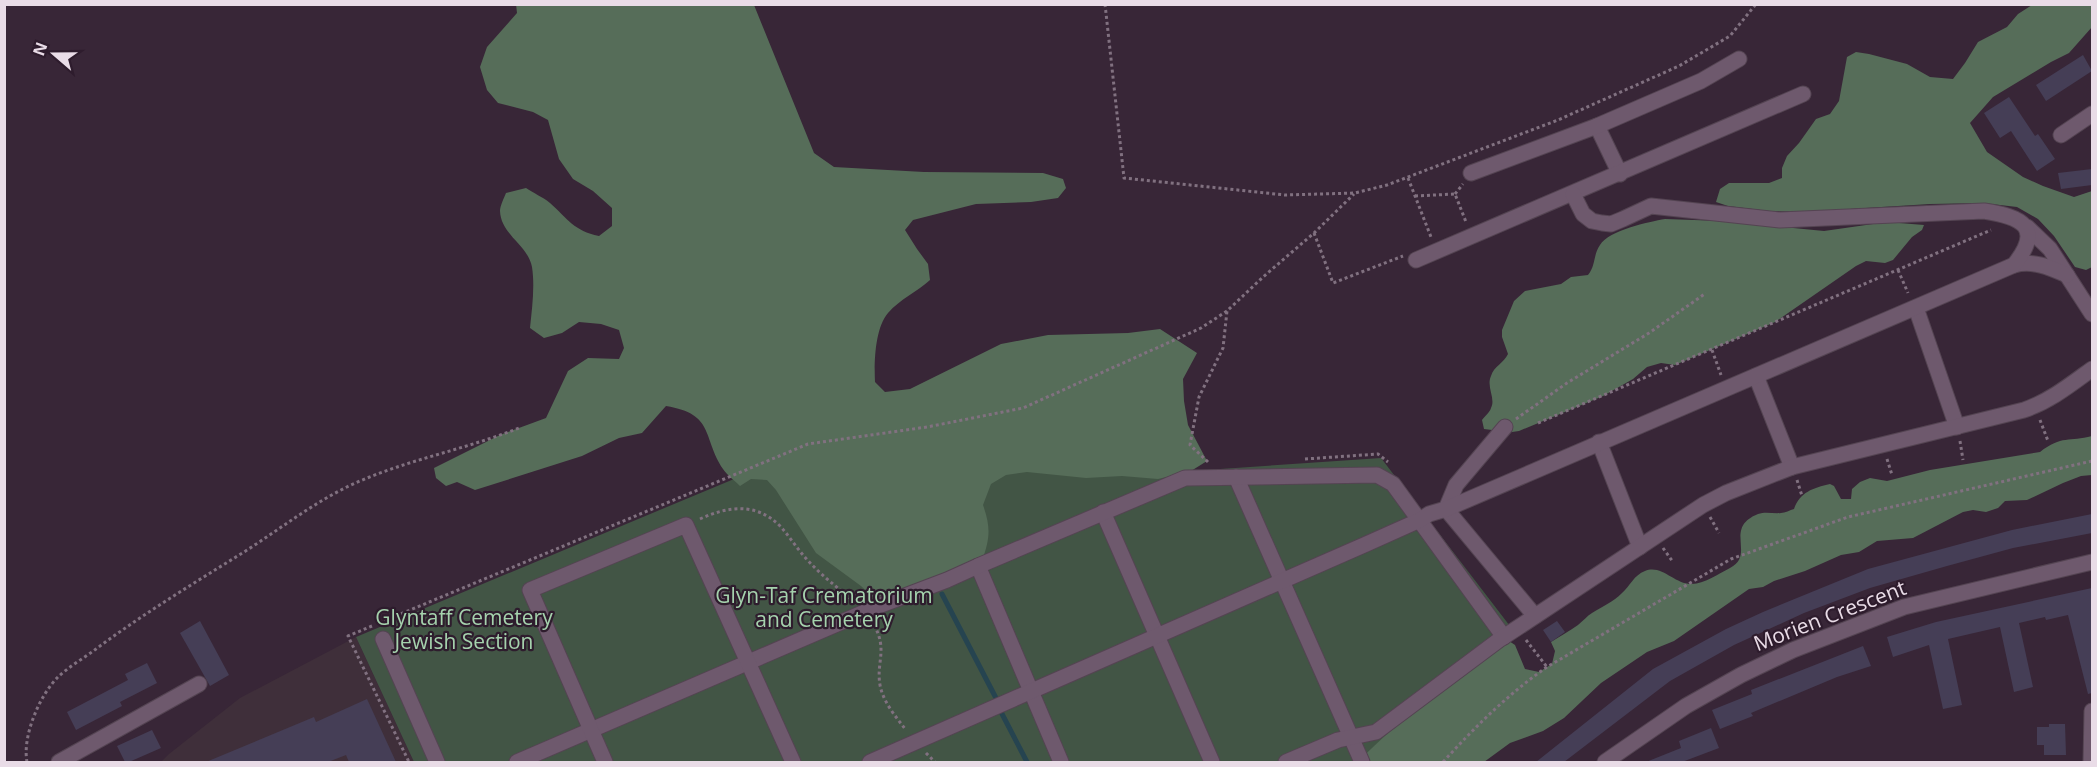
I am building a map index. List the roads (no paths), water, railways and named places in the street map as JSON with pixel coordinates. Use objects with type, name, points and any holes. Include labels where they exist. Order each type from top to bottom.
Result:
[{"type":"street","points":[[1471,173],[1597,126],[1701,81],[1739,59]]},
{"type":"street","points":[[1416,260],[1803,94]]},
{"type":"street","points":[[2061,135],[2092,114]]},
{"type":"street","points":[[1597,126],[1620,174]]},
{"type":"street","points":[[1573,194],[1583,214],[1592,221],[1611,224],[1651,206],[1780,220],[1984,210],[1998,213],[2019,219],[2050,249],[2092,314]]},
{"type":"street","points":[[2014,265],[2024,252],[2029,238],[2027,227]]},
{"type":"street","points":[[870,762],[1157,638],[1429,514],[1446,509],[2014,265],[2026,262],[2037,264],[2067,275]]},
{"type":"street","points":[[1915,309],[1957,428]]},
{"type":"street","points":[[1286,762],[1338,740],[1376,732],[1517,628],[1710,501],[1792,467],[1957,428],[2036,406],[2056,395],[2092,369]]},
{"type":"street","points":[[1756,376],[1792,467]]},
{"type":"street","points":[[1446,509],[1456,485],[1505,427]]},
{"type":"street","points":[[1599,442],[1640,547]]},
{"type":"street","points":[[517,762],[865,612],[947,580],[1185,478],[1377,475],[1393,484],[1504,637]]},
{"type":"street","points":[[1236,477],[1362,762]]},
{"type":"street","points":[[1446,509],[1535,616]]},
{"type":"street","points":[[1102,512],[1212,762]]},
{"type":"street","points":[[605,762],[530,590],[686,525],[793,762]]},
{"type":"street","name":"Morien Crescent","points":[[1605,762],[1686,706],[1741,675],[1793,650],[1905,607],[2092,562]]},
{"type":"street","points":[[978,566],[1029,692],[1061,762]]},
{"type":"street","points":[[383,639],[437,762]]},
{"type":"street","points":[[59,762],[199,684]]},
{"type":"street","points":[[2091,762],[2092,711]]},
{"type":"waterway","points":[[942,594],[997,700]]},
{"type":"waterway","points":[[1000,710],[1027,762]]},
{"type":"park label","name":"Glyn-Taf Crematorium and Cemetery","points":[[824,608]]},
{"type":"park label","name":"Glyntaff Cemetery Jewish Section","points":[[464,630]]}]
